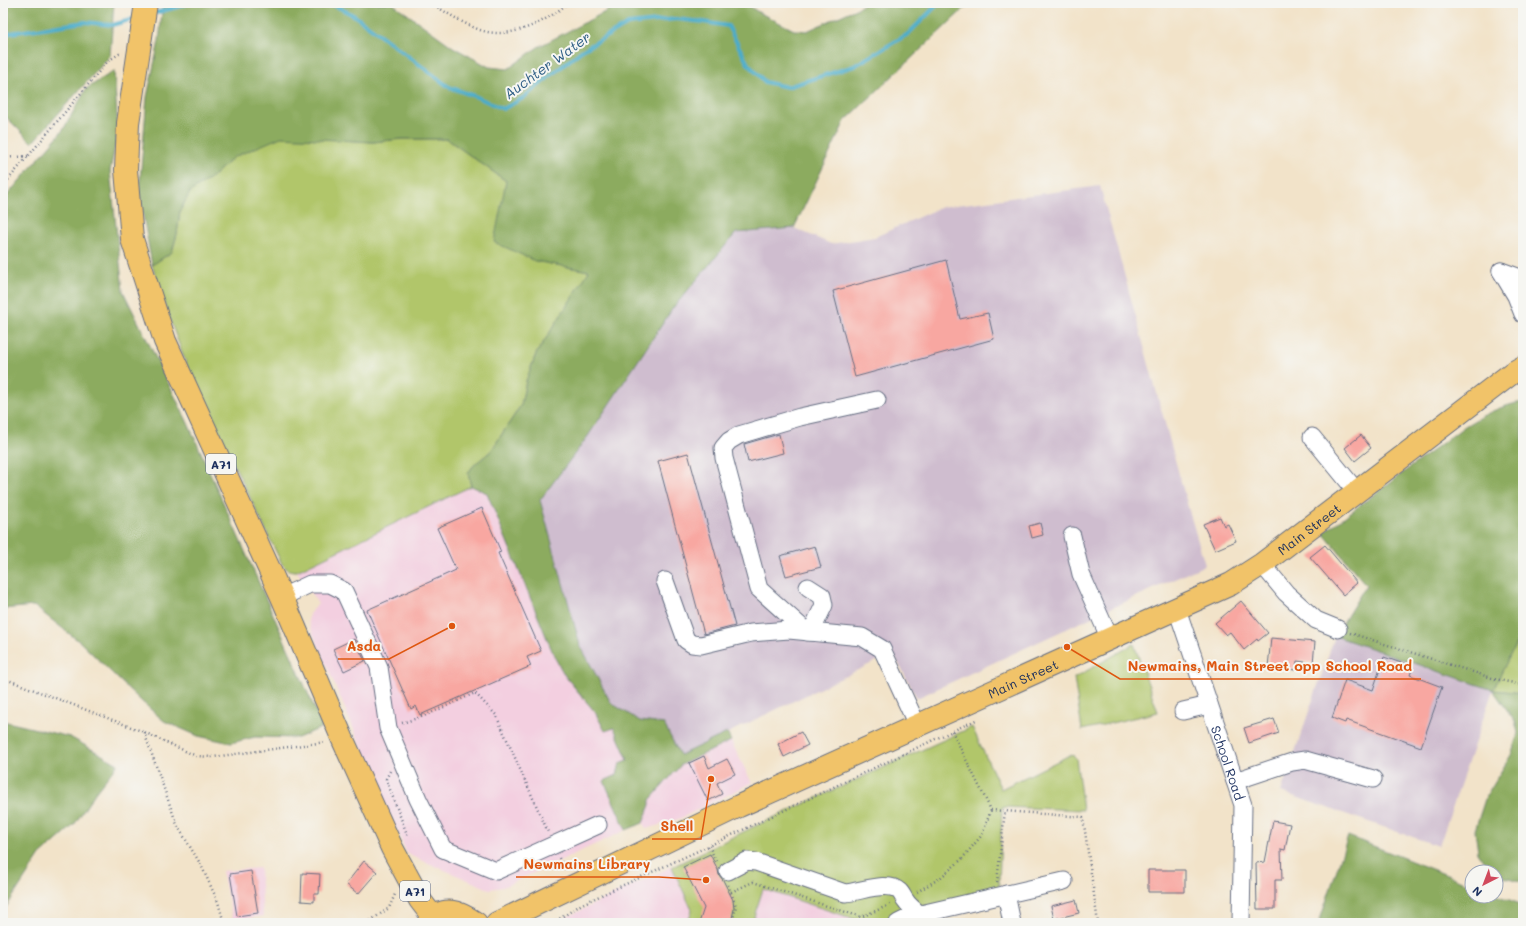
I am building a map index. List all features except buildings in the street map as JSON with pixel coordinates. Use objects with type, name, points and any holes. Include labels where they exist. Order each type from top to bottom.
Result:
[{"type":"main road","name":"A71","points":[[146,3],[128,123],[126,170],[132,239],[165,341],[282,596],[343,740],[392,848],[431,920]]},
{"type":"main road","name":"Main Street","points":[[497,923],[583,893],[739,806],[918,725],[948,722],[1110,639],[1231,584],[1262,564],[1517,370],[1523,352]]},
{"type":"main road","points":[[431,920],[442,912],[450,911],[458,913],[476,923]]},
{"type":"street","points":[[1523,279],[1501,271],[1516,296],[1523,314]]},
{"type":"street","points":[[809,632],[759,589],[724,458],[723,448],[729,441],[739,435],[800,418],[877,400]]},
{"type":"street","points":[[1312,437],[1357,492]]},
{"type":"street","points":[[1072,536],[1081,574],[1110,639]]},
{"type":"street","points":[[1262,564],[1286,593],[1316,620],[1338,629]]},
{"type":"street","points":[[665,580],[686,640],[692,644],[701,645],[751,633],[789,630],[862,637],[882,649],[918,725]]},
{"type":"street","points":[[282,596],[310,584],[330,584],[344,591],[379,666],[388,728],[418,799],[443,849],[496,871],[598,825]]},
{"type":"street","points":[[808,588],[822,596],[824,605],[809,632]]},
{"type":"street","name":"School Road","points":[[1177,609],[1243,805],[1241,923]]},
{"type":"street","points":[[1183,711],[1209,705]]},
{"type":"street","points":[[1235,781],[1292,762],[1305,760],[1374,779]]},
{"type":"street","points":[[728,870],[747,861],[756,862],[845,893],[884,886],[893,886],[900,891],[907,902],[919,914]]},
{"type":"street","points":[[898,923],[919,914],[1064,882]]},
{"type":"street","points":[[1001,896],[1012,923]]},
{"type":"path","points":[[431,3],[459,21],[482,30],[503,33],[530,27],[568,3]]},
{"type":"path","points":[[3,186],[108,60],[119,54],[138,52]]},
{"type":"path","points":[[3,158],[29,156]]},
{"type":"path","points":[[1338,629],[1495,679],[1523,686]]},
{"type":"path","points":[[3,678],[144,732],[196,756],[213,757],[343,740]]},
{"type":"path","points":[[388,728],[424,716],[475,693],[496,715],[565,871],[573,871],[583,893]]},
{"type":"path","points":[[553,923],[583,893],[948,722],[980,718]]},
{"type":"path","points":[[948,722],[991,810],[1083,817],[1098,923]]},
{"type":"path","points":[[144,732],[177,825],[201,865],[218,902],[224,923]]},
{"type":"path","points":[[392,767],[386,779],[410,842],[392,848]]},
{"type":"path","points":[[1001,896],[1005,811]]},
{"type":"path","points":[[367,923],[389,908],[396,893],[394,885]]},
{"type":"shaded area","points":[[1100,186],[1205,565],[917,698],[893,653],[680,756],[664,724],[640,721],[611,703],[580,645],[540,500],[588,436],[673,308],[736,233],[794,228],[831,244],[875,237],[941,207]]},
{"type":"shaded area","points":[[471,486],[487,493],[556,658],[565,676],[595,712],[605,731],[614,728],[628,760],[620,763],[617,775],[604,781],[626,830],[503,887],[489,889],[407,854],[308,622],[309,614],[318,604],[297,571]]},
{"type":"shaded area","points":[[1335,636],[1493,690],[1439,846],[1281,792]]},
{"type":"shaded area","points":[[731,741],[752,783],[679,819],[646,829],[643,823],[650,805],[650,800],[681,765]]},
{"type":"shaded area","points":[[712,847],[736,923],[559,923],[567,917]]},
{"type":"shaded area","points":[[260,868],[263,916],[233,920],[222,871]]},
{"type":"shaded area","points":[[763,889],[844,916],[867,923],[752,923]]},
{"type":"green space","points":[[3,3],[114,3],[110,56],[32,143],[3,114]]},
{"type":"green space","points":[[163,3],[392,3],[453,47],[489,67],[508,69],[538,47],[622,3],[745,3],[758,12],[794,30],[807,31],[858,8],[865,3],[970,3],[845,121],[794,228],[736,233],[673,308],[588,436],[540,500],[580,645],[611,703],[640,721],[664,724],[680,755],[727,733],[731,741],[681,765],[650,800],[650,805],[643,823],[626,830],[604,781],[617,775],[620,763],[628,760],[614,728],[605,731],[595,712],[565,676],[555,658],[487,493],[471,486],[468,473],[474,465],[491,451],[521,405],[526,381],[536,354],[589,271],[535,261],[494,242],[506,181],[447,139],[402,139],[373,142],[281,137],[234,157],[212,177],[190,192],[180,211],[177,234],[172,252],[152,265],[139,193],[147,97],[159,41]]},
{"type":"green space","points":[[114,71],[118,131],[110,171],[123,291],[187,421],[323,727],[298,738],[255,737],[231,743],[198,736],[164,721],[80,642],[34,606],[3,609],[3,200],[63,130],[86,89]]},
{"type":"green space","points":[[281,136],[373,142],[402,139],[447,139],[506,181],[535,261],[590,271],[536,354],[526,381],[521,405],[491,451],[474,465],[468,473],[471,486],[297,571],[289,570],[282,564],[190,373],[169,318],[152,265],[172,252],[177,234],[180,211],[190,192],[212,177],[234,157]]},
{"type":"green space","points":[[1523,402],[1523,641],[1516,643],[1493,690],[1335,636],[1366,585],[1323,533],[1465,426],[1493,411],[1508,405]]},
{"type":"green space","points":[[1523,641],[1523,693],[1493,690],[1516,643]]},
{"type":"green space","points":[[1134,644],[1158,712],[1082,730],[1074,678]]},
{"type":"green space","points":[[1493,690],[1523,693],[1523,882],[1504,876],[1504,864],[1486,864],[1478,852],[1475,830],[1486,796],[1511,755],[1518,733],[1515,721]]},
{"type":"green space","points":[[3,720],[70,737],[118,764],[95,793],[74,825],[40,855],[3,912]]},
{"type":"green space","points":[[972,727],[1001,789],[1072,754],[1076,758],[1083,810],[1002,807],[999,886],[985,895],[867,923],[763,889],[752,923],[688,923],[692,910],[672,867],[753,827]]},
{"type":"green space","points":[[1348,836],[1464,882],[1464,904],[1504,904],[1504,898],[1523,905],[1523,923],[1319,923]]},
{"type":"waterway","name":"Auchter Water","points":[[151,14],[187,3]]},
{"type":"waterway","name":"Auchter Water","points":[[330,3],[355,16],[449,87],[477,97],[503,109],[523,98],[581,51],[628,24],[676,19],[728,26],[748,64],[765,82],[787,87],[854,66],[908,34],[939,3]]},
{"type":"waterway","name":"Auchter Water","points":[[3,34],[85,22],[112,25],[137,18]]},
{"type":"place","name":"Asda","points":[[452,626]]},
{"type":"place","name":"Newmains, Main Street opp School Road","points":[[1067,647]]},
{"type":"place","name":"Shell","points":[[711,779]]},
{"type":"place","name":"Newmains Library","points":[[706,880]]}]
